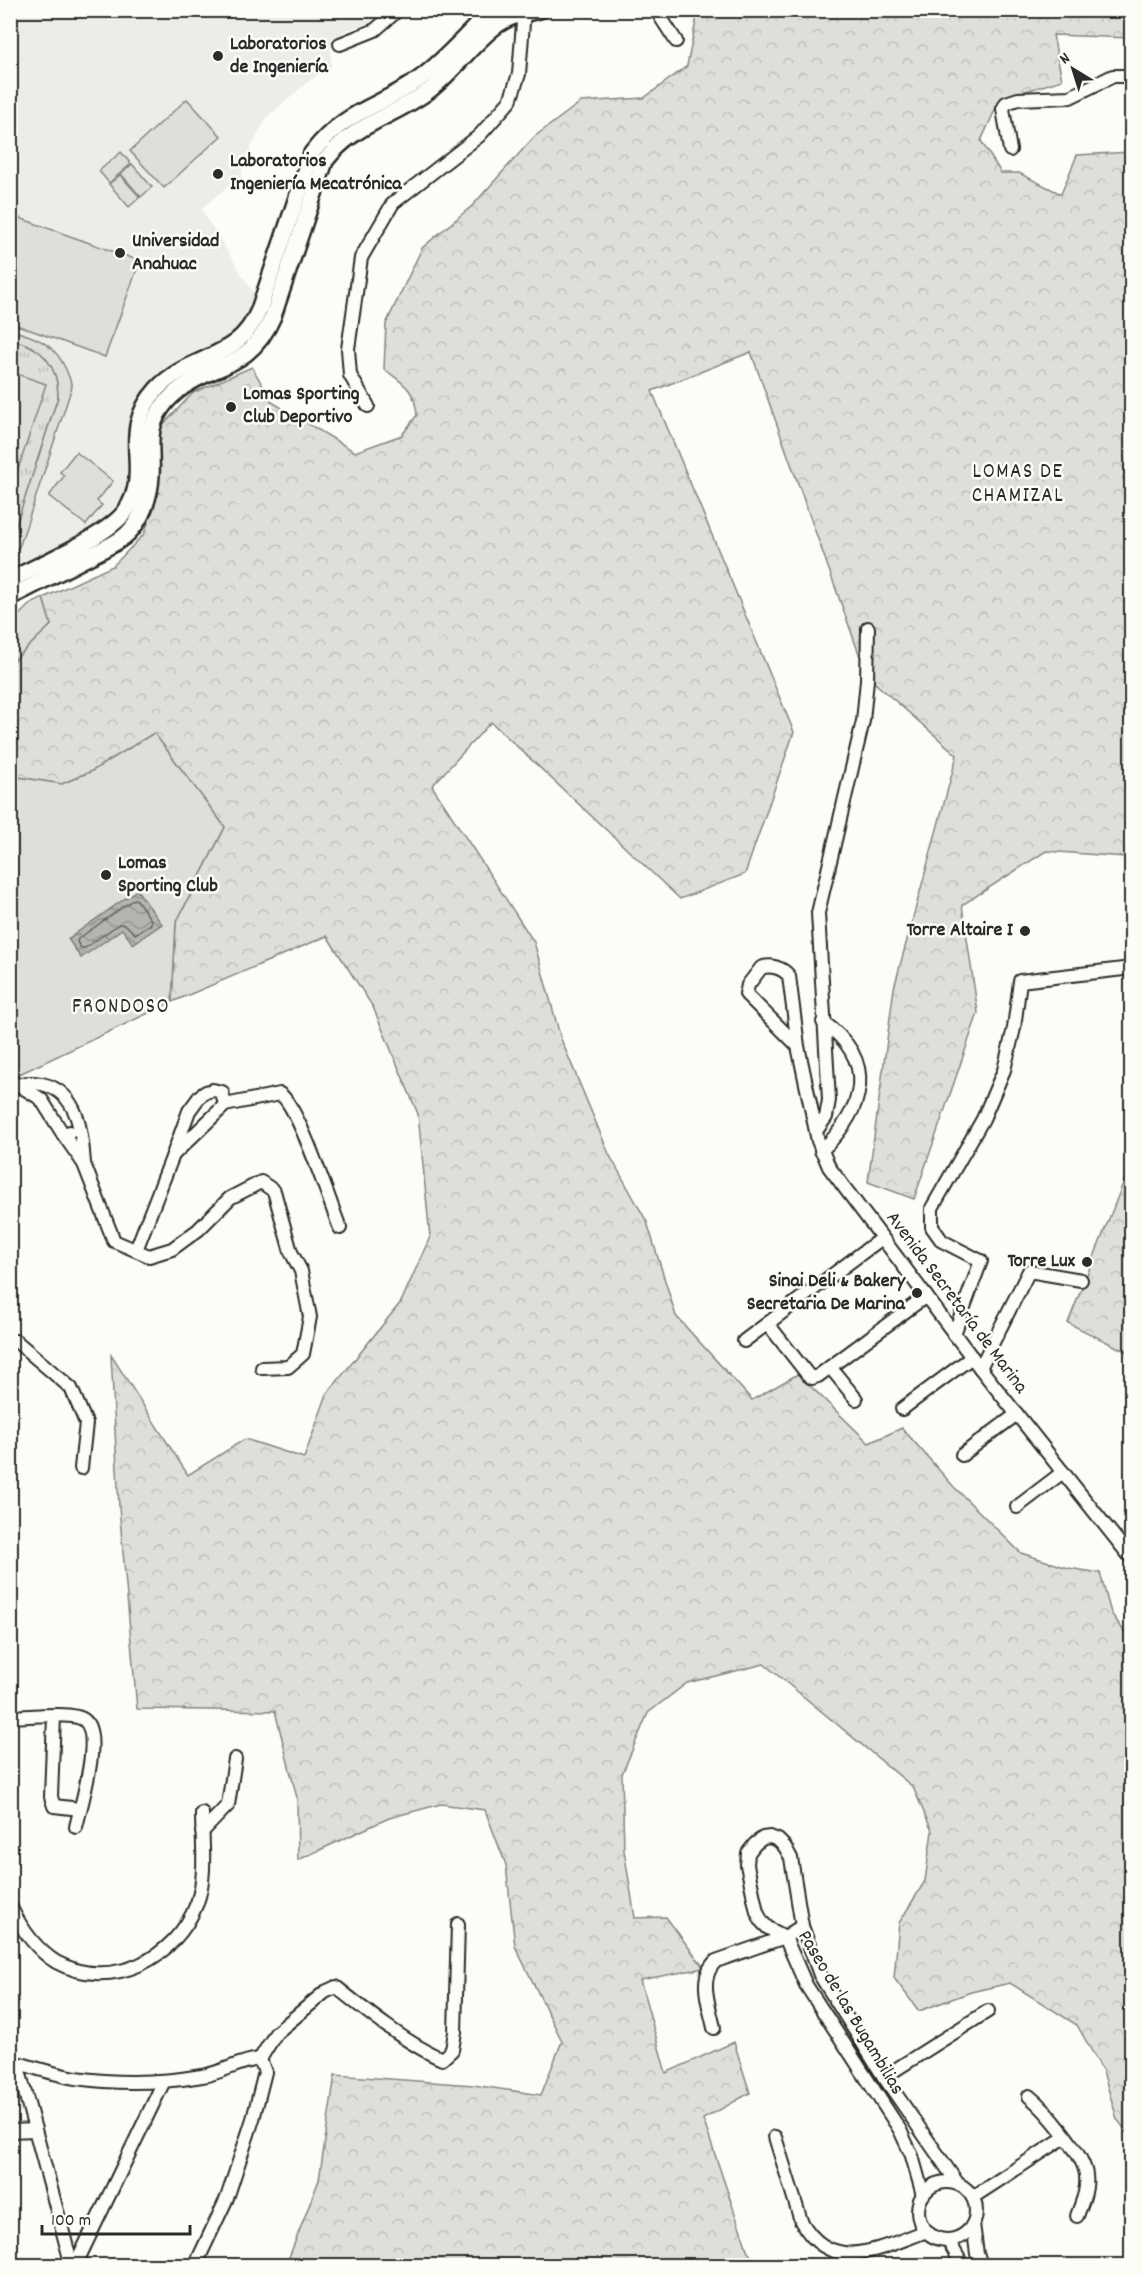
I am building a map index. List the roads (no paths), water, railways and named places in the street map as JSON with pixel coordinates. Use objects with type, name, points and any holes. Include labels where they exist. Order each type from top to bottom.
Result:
[{"type":"main road","points":[[10,580],[105,531],[126,511],[136,485],[135,432],[143,409],[168,380],[190,366],[229,348],[252,325],[312,153],[320,143],[349,117],[417,81],[490,16],[529,11]]},
{"type":"main road","points":[[39,591],[98,560],[127,534],[144,509],[150,488],[150,434],[155,416],[177,391],[237,361],[252,349],[264,333],[273,316],[325,161],[339,144],[357,130],[431,89],[490,16]]},
{"type":"main road","points":[[10,597],[127,534]]},
{"type":"street","points":[[340,44],[353,41],[375,30],[398,10]]},
{"type":"street","points":[[656,10],[676,41]]},
{"type":"street","points":[[368,406],[350,375],[348,349],[361,258],[393,203],[479,136],[510,101],[519,74],[529,11]]},
{"type":"street","points":[[1010,150],[1003,109],[1006,103],[1018,99],[1070,97],[1113,76],[1131,76]]},
{"type":"street","points":[[816,1131],[826,1117],[829,1100],[818,913],[863,721],[868,628]]},
{"type":"street","name":"Avenida Secretaría de Marina","points":[[798,1046],[746,994],[748,985],[761,968],[770,966],[782,970],[789,976],[798,1046],[821,1151],[829,1167],[980,1368],[1131,1559]]},
{"type":"street","points":[[954,1334],[981,1261],[942,1241],[932,1227],[932,1208],[983,1119],[1004,1070],[1014,1028],[1020,981],[1131,968]]},
{"type":"street","points":[[821,1151],[843,1128],[858,1096],[860,1077],[856,1057],[846,1041],[823,1022]]},
{"type":"street","points":[[14,1086],[36,1083],[52,1086],[69,1101],[81,1129],[84,1164]]},
{"type":"street","points":[[14,1086],[41,1099],[84,1164],[114,1241],[149,1256],[172,1249],[198,1230],[230,1198],[261,1182],[274,1191],[291,1252],[300,1271],[310,1317],[303,1354],[288,1367],[262,1368]]},
{"type":"street","points":[[41,1099],[52,1086]]},
{"type":"street","points":[[136,1250],[189,1111],[200,1096],[213,1090],[222,1092],[225,1105]]},
{"type":"street","points":[[173,1155],[225,1105],[280,1094],[289,1102],[304,1133],[340,1228]]},
{"type":"street","points":[[63,1134],[81,1129]]},
{"type":"street","points":[[744,1341],[882,1238]]},
{"type":"street","points":[[980,1368],[1029,1271],[1081,1280]]},
{"type":"street","points":[[768,1324],[808,1375],[812,1378],[818,1377],[926,1296]]},
{"type":"street","points":[[12,1345],[71,1388],[86,1423],[81,1468]]},
{"type":"street","points":[[902,1409],[972,1357]]},
{"type":"street","points":[[830,1367],[856,1399]]},
{"type":"street","points":[[962,1455],[1017,1414]]},
{"type":"street","points":[[1017,1507],[1063,1472]]},
{"type":"street","points":[[54,1716],[51,1797],[54,1806],[80,1809]]},
{"type":"street","points":[[10,1717],[74,1716],[84,1720],[90,1730],[93,1746],[76,1827]]},
{"type":"street","points":[[202,1832],[228,1805],[235,1759]]},
{"type":"street","points":[[10,1906],[34,1943],[56,1961],[85,1973],[120,1973],[145,1964],[167,1948],[185,1928],[197,1904],[202,1883],[202,1813]]},
{"type":"street","name":"Paseo de las Bugambilias","points":[[923,2195],[912,2156],[900,2130],[806,1985],[785,1937],[768,1928],[757,1912],[747,1865],[748,1853],[763,1838],[770,1837],[778,1840],[791,1858],[802,1926],[820,1975],[884,2077],[958,2184]]},
{"type":"street","points":[[14,2060],[75,2077],[128,2082],[164,2081],[213,2074],[244,2062],[260,2059],[276,2033],[318,1998],[336,1987],[429,2054],[442,2059],[452,2050],[456,2032],[458,1924]]},
{"type":"street","points":[[714,2028],[705,1983],[710,1967],[716,1962],[785,1937],[802,1926]]},
{"type":"street","points":[[884,2077],[988,2011]]},
{"type":"street","points":[[195,2265],[227,2198],[253,2119],[265,2072],[260,2059]]},
{"type":"street","points":[[14,2060],[74,2265]]},
{"type":"street","points":[[74,2265],[164,2081]]},
{"type":"street","points":[[1029,2096],[1046,2109],[1078,2155],[1086,2172],[1087,2190],[1077,2216]]},
{"type":"street","points":[[10,2131],[35,2130]]},
{"type":"street","points":[[775,2137],[801,2221],[806,2231],[825,2249],[837,2254],[860,2254],[927,2231]]},
{"type":"street","points":[[973,2197],[1065,2137]]},
{"type":"street","points":[[973,2224],[963,2235],[948,2240],[933,2236],[921,2223],[919,2214],[923,2195],[939,2183],[958,2184],[973,2197],[976,2206],[973,2224],[976,2254],[982,2265]]},
{"type":"street","points":[[948,2240],[963,2265]]},
{"type":"water","points":[[137,890],[162,924],[133,944],[122,929],[81,958],[68,939]]},
{"type":"place","name":"Laboratorios de Ingeniería","points":[[218,56]]},
{"type":"place","name":"Laboratorios Ingeniería Mecatrónica","points":[[218,174]]},
{"type":"place","name":"Universidad Anahuac","points":[[120,253]]},
{"type":"place","name":"Lomas Sporting Club Deportivo","points":[[231,407]]},
{"type":"place","name":"Lomas Sporting Club","points":[[106,875]]},
{"type":"place","name":"Torre Altaire I","points":[[1025,931]]},
{"type":"place","name":"Torre Lux","points":[[1087,1262]]},
{"type":"place","name":"Sinai Deli & Bakery Secretaria De Marina","points":[[917,1293]]},
{"type":"district","name":"LOMAS DE CHAMIZAL","points":[[1018,485]]},
{"type":"district","name":"FRONDOSO","points":[[121,1008]]}]
